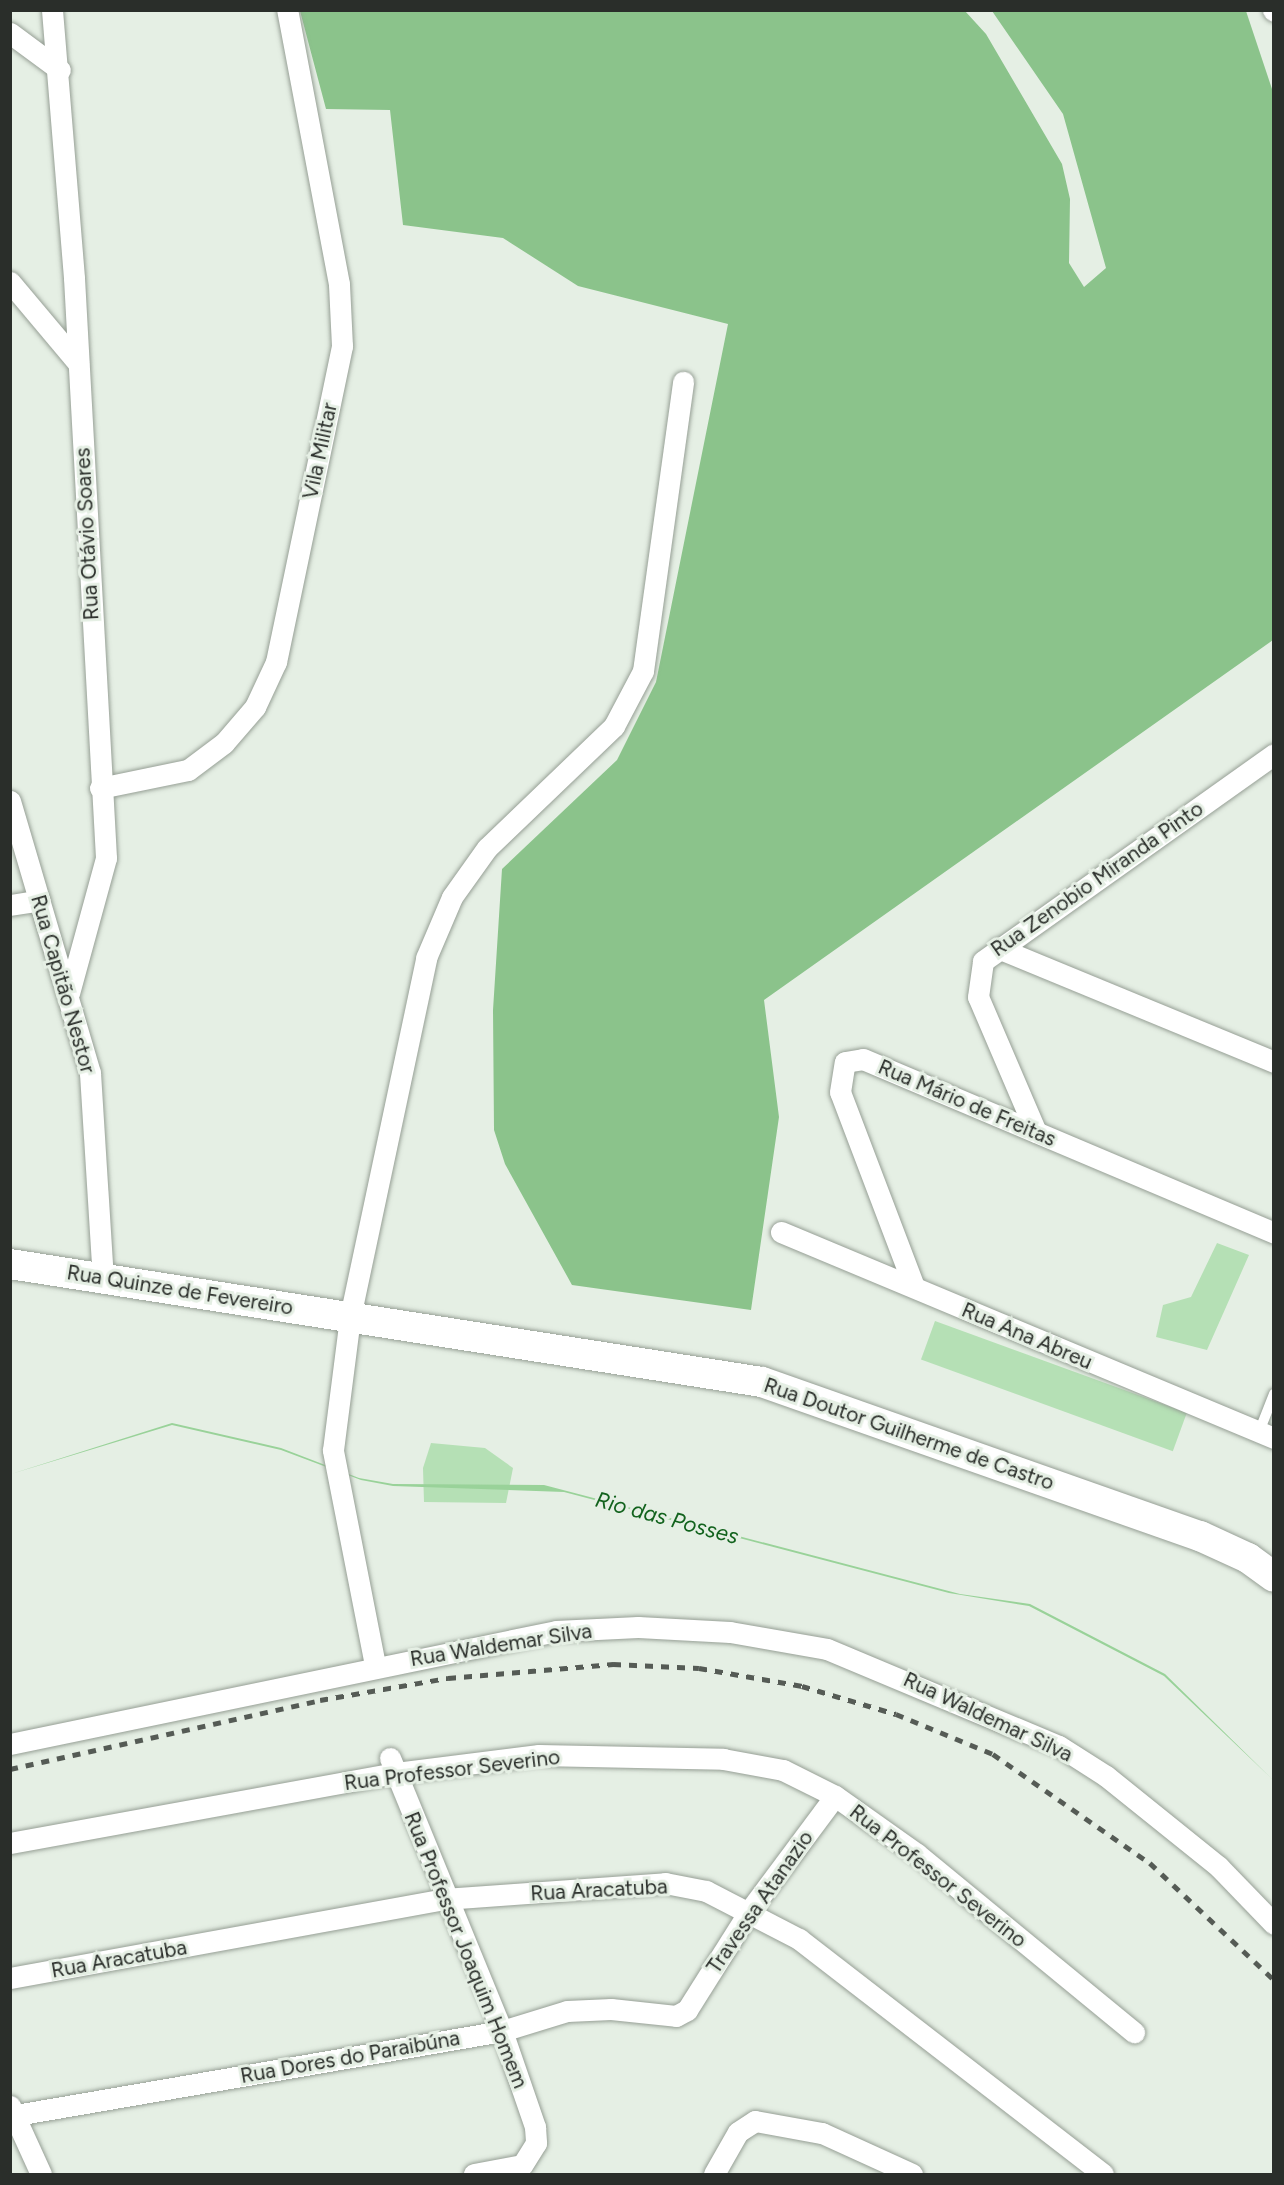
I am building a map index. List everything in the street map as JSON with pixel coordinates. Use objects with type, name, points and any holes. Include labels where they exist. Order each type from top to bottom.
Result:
[{"type":"main road","name":"Rua Quinze de Fevereiro","points":[[10,1264],[350,1317]]},
{"type":"main road","name":"Rua Doutor Guilherme de Castro","points":[[350,1317],[762,1382],[816,1397],[1200,1536],[1248,1558],[1274,1577]]},
{"type":"street","name":"Rua Otávio Soares","points":[[52,10],[60,70],[100,788],[106,858],[69,993]]},
{"type":"street","name":"Vila Militar","points":[[100,788],[188,770],[224,743],[255,706],[276,662],[342,346],[339,284],[287,10]]},
{"type":"street","points":[[10,33],[60,70]]},
{"type":"street","points":[[10,282],[78,363]]},
{"type":"street","points":[[375,1665],[338,1490],[333,1450],[350,1317],[426,958],[452,897],[487,848],[614,726],[643,671],[682,382]]},
{"type":"street","name":"Rua Zenobio Miranda Pinto","points":[[1036,1132],[978,997],[983,961],[998,948],[1274,754]]},
{"type":"street","name":"Rua Capitão Nestor","points":[[10,801],[69,993],[90,1073],[103,1277]]},
{"type":"street","points":[[10,905],[40,900]]},
{"type":"street","points":[[998,948],[1274,1062]]},
{"type":"street","name":"Rua Mário de Freitas","points":[[913,1284],[840,1092],[845,1062],[863,1059],[1274,1233]]},
{"type":"street","name":"Rua Ana Abreu","points":[[781,1232],[913,1284],[1266,1435]]},
{"type":"street","name":"Rua Waldemar Silva","points":[[10,1744],[375,1665],[556,1631],[638,1627],[730,1632],[827,1649],[1059,1746],[1106,1776],[1220,1867],[1274,1924]]},
{"type":"street","name":"Rua Professor Severino","points":[[10,1844],[393,1766],[539,1755],[723,1759],[783,1770],[835,1796],[927,1862],[1134,2032]]},
{"type":"street","name":"Rua Professor Joaquim Homem","points":[[393,1766],[444,1899],[502,2031],[536,2143],[522,2165],[474,2175]]},
{"type":"street","name":"Travessa Atanazio","points":[[687,2010],[750,1910],[835,1796]]},
{"type":"street","name":"Rua Aracatuba","points":[[10,1978],[444,1899],[665,1883],[706,1891],[750,1910],[866,1988],[1103,2175]]},
{"type":"street","name":"Rua Dores do Paraibúna","points":[[12,2112],[502,2031],[567,2011],[611,2009],[666,2018],[687,2010]]},
{"type":"street","points":[[12,2112],[41,2175]]},
{"type":"street","points":[[714,2175],[738,2132],[755,2121],[822,2133],[912,2175]]},
{"type":"lane","points":[[1266,1435],[1274,1394]]},
{"type":"shaded area","points":[[300,11],[965,11],[986,34],[1062,164],[1070,199],[1069,263],[1084,287],[1106,268],[1063,114],[992,11],[1246,11],[1274,95],[1273,640],[764,1000],[779,1117],[751,1310],[572,1285],[505,1164],[494,1130],[493,1010],[502,869],[617,760],[656,682],[728,324],[578,286],[503,238],[403,225],[390,110],[326,109]]},
{"type":"shaded area","points":[[1217,1243],[1249,1255],[1207,1350],[1156,1337],[1163,1305],[1191,1297]]},
{"type":"shaded area","points":[[935,1321],[1187,1413],[1173,1451],[921,1360]]},
{"type":"shaded area","points":[[431,1443],[485,1448],[513,1468],[506,1503],[424,1502],[423,1468]]},
{"type":"water","name":"Rio das Posses","points":[[172,1423],[281,1448],[359,1478],[393,1484],[544,1485],[960,1594],[1030,1604],[1165,1674],[1273,1780],[1164,1676],[1029,1606],[949,1593],[564,1492],[393,1486],[361,1480],[281,1450],[172,1425],[11,1474]]},
{"type":"railway","points":[[10,1769],[320,1700],[448,1678],[613,1664],[699,1668],[802,1686],[896,1714],[993,1754],[1150,1863],[1274,1980]]}]
